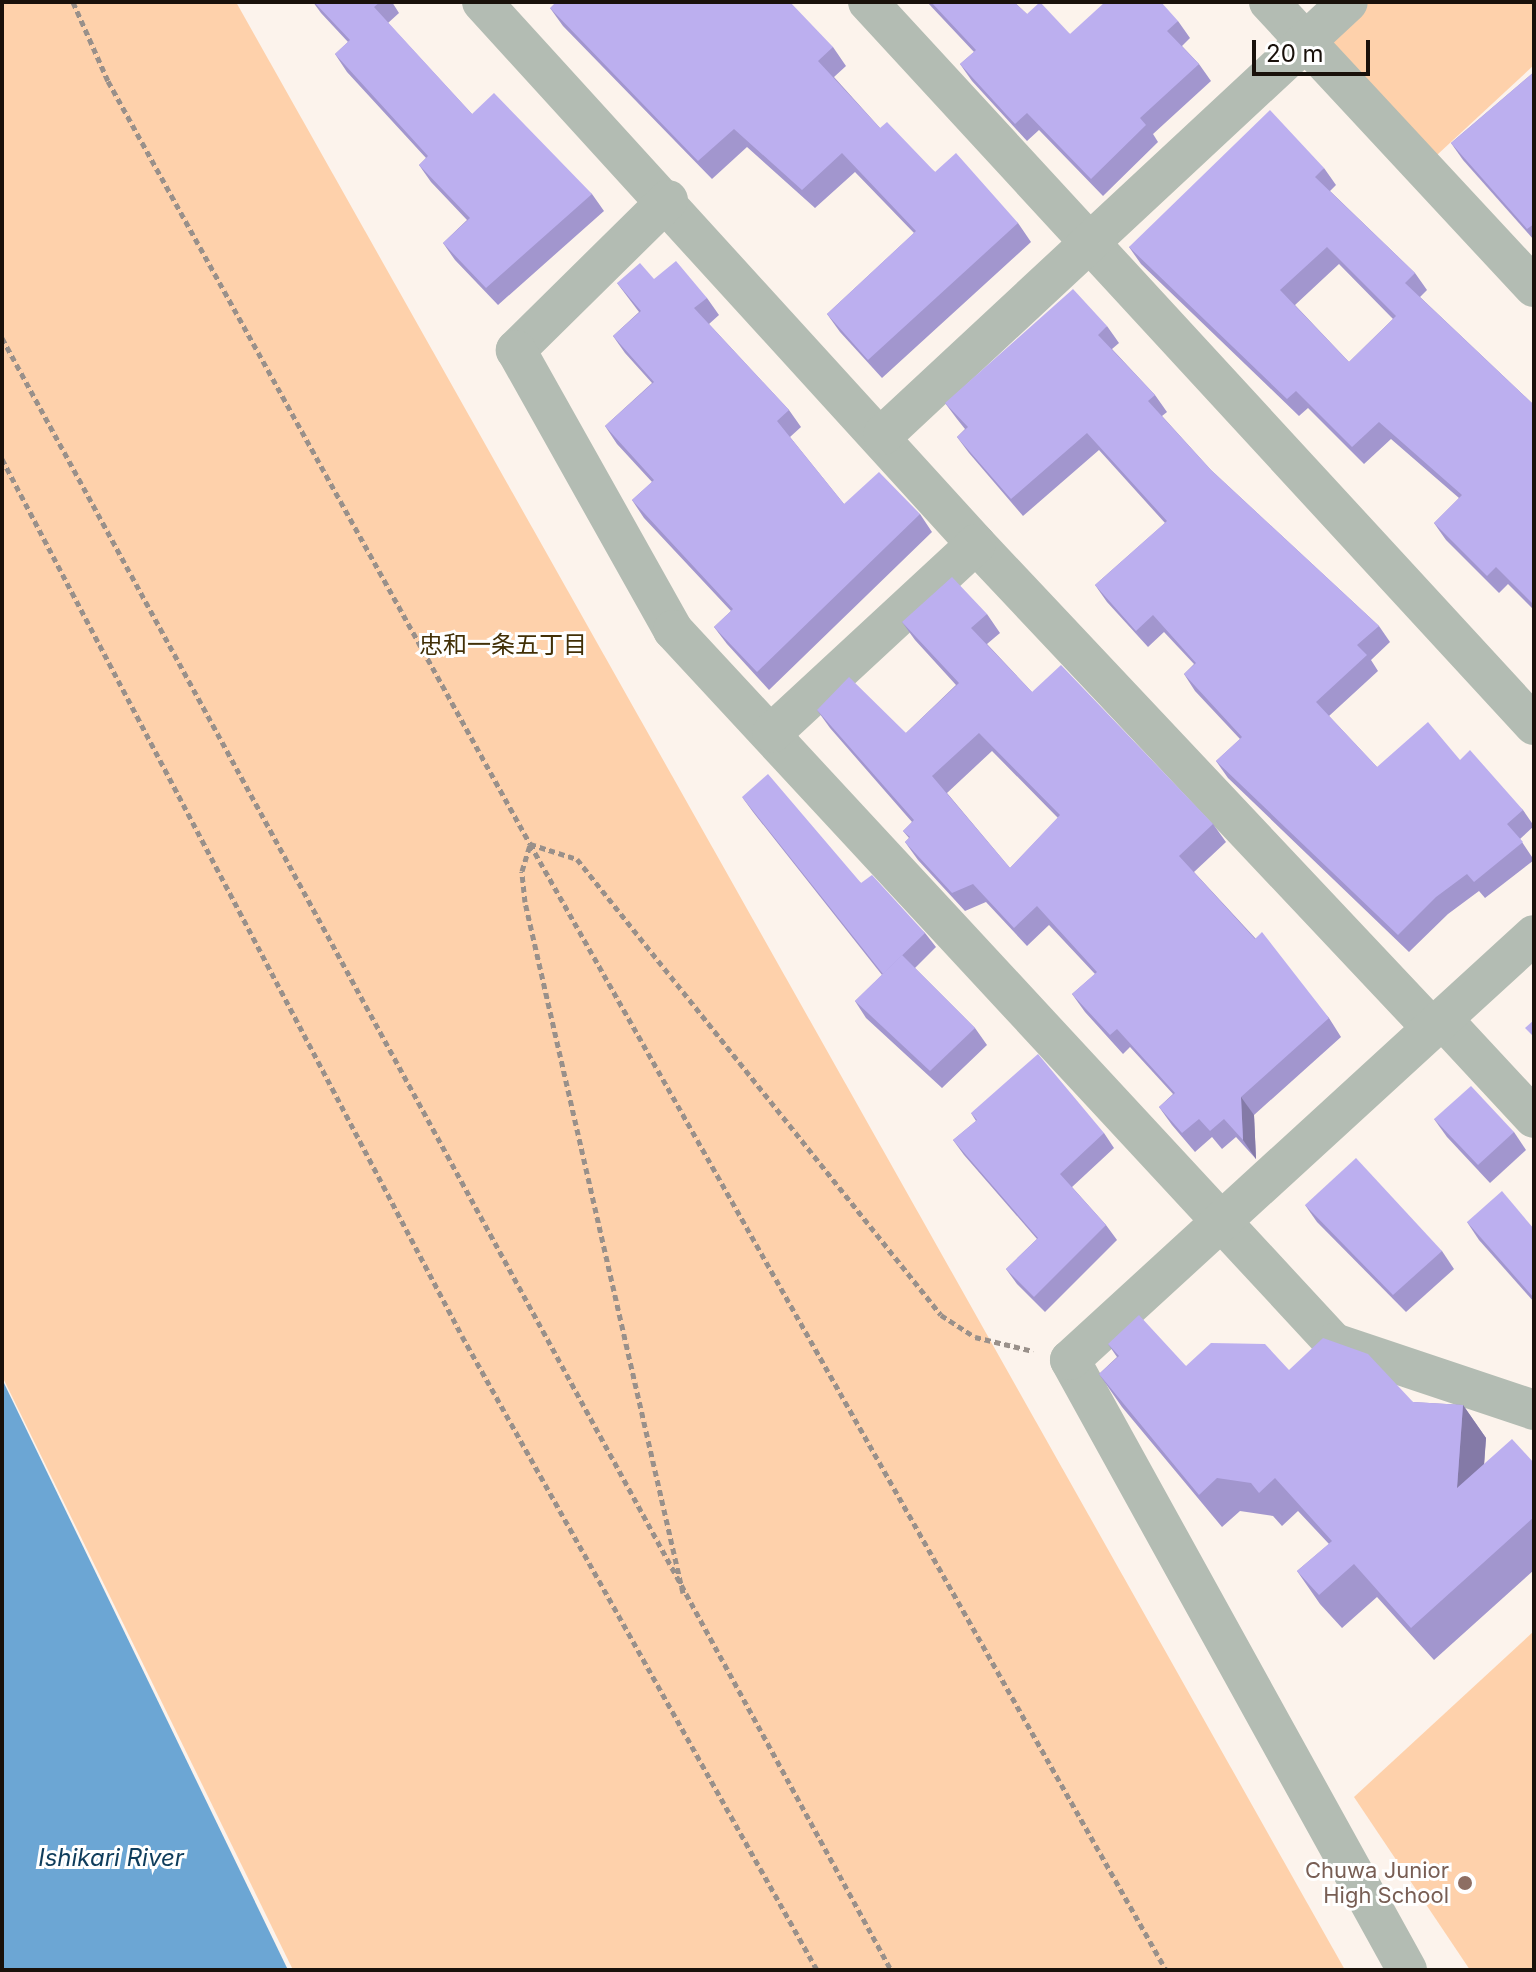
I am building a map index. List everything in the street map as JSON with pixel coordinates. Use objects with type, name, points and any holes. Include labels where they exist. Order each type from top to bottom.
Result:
[{"type":"street","points":[[482,2],[883,435],[976,544],[1437,1024],[1534,1118]]},
{"type":"street","points":[[868,2],[1534,725]]},
{"type":"street","points":[[1269,2],[1534,287]]},
{"type":"street","points":[[883,435],[1348,2]]},
{"type":"street","points":[[668,200],[516,350],[673,630],[1224,1218],[1334,1343],[1534,1410]]},
{"type":"street","points":[[772,733],[976,544]]},
{"type":"street","points":[[1407,1970],[1070,1360],[1534,935]]},
{"type":"path","points":[[73,2],[108,81],[530,844],[1166,1970]]},
{"type":"path","points":[[2,338],[685,1602],[891,1970]]},
{"type":"path","points":[[2,459],[462,1336],[817,1970]]},
{"type":"path","points":[[530,844],[577,859],[941,1315],[975,1337],[1070,1360]]},
{"type":"path","points":[[530,844],[522,871],[525,902],[685,1602]]},
{"type":"shaded area","points":[[2,2],[236,2],[1345,1970],[293,1970],[2,1376]]},
{"type":"shaded area","points":[[1348,2],[1534,2],[1534,65],[1424,167],[1305,41]]},
{"type":"shaded area","name":"Chuwa Junior High School","points":[[1534,1631],[1534,1970],[1470,1970],[1354,1797]]},
{"type":"water","name":"Ishikari River","points":[[2,1379],[288,1970],[2,1970]]},
{"type":"building","points":[[314,2],[380,2],[374,7],[472,114],[494,93],[592,194],[486,288],[443,243],[470,218],[419,165],[428,156],[335,54],[350,40]]},
{"type":"building","points":[[556,2],[790,2],[833,47],[818,61],[880,128],[887,122],[935,172],[956,153],[1018,223],[868,360],[827,314],[916,231],[842,153],[802,190],[734,129],[698,161],[550,8]]},
{"type":"building","points":[[931,2],[1014,2],[1027,14],[1040,2],[1070,34],[1105,2],[1161,2],[1178,21],[1167,31],[1199,64],[1140,118],[1146,125],[1091,179],[1027,113],[1015,124],[960,64],[976,50]]},
{"type":"building","points":[[1534,72],[1534,224],[1527,229],[1451,143]]},
{"type":"building","points":[[1270,110],[1324,168],[1315,177],[1415,273],[1405,283],[1534,405],[1534,605],[1496,567],[1487,576],[1434,523],[1462,495],[1379,422],[1352,447],[1296,391],[1287,399],[1129,247]],"holes":[[[1327,247],[1396,316],[1349,362],[1280,290]]]},
{"type":"building","points":[[676,261],[707,298],[694,308],[789,410],[777,421],[844,504],[879,472],[920,514],[757,672],[714,627],[733,609],[632,500],[654,480],[605,426],[654,382],[613,336],[641,311],[617,283],[640,263],[654,279]]},
{"type":"building","points":[[1073,289],[1107,326],[1098,335],[1155,395],[1148,401],[1211,470],[1379,626],[1357,645],[1367,655],[1316,702],[1377,767],[1428,722],[1460,760],[1470,750],[1523,810],[1507,824],[1523,842],[1474,882],[1467,874],[1436,897],[1398,935],[1216,761],[1242,737],[1184,674],[1196,663],[1153,615],[1136,631],[1095,585],[1167,521],[1087,433],[1011,499],[957,437],[968,427],[945,403]]},
{"type":"building","points":[[952,577],[987,614],[971,628],[1032,692],[1061,665],[1213,824],[1179,856],[1255,939],[1262,932],[1329,1018],[1241,1097],[1243,1140],[1224,1119],[1210,1131],[1199,1119],[1182,1133],[1159,1107],[1175,1093],[1117,1029],[1110,1035],[1072,994],[1097,972],[1037,906],[1014,928],[973,884],[952,893],[905,842],[910,837],[903,831],[914,820],[817,710],[849,677],[906,733],[959,683],[902,622]],"holes":[[[979,733],[1060,815],[1010,868],[932,776]]]},
{"type":"building","points":[[768,774],[861,883],[872,875],[925,933],[883,974],[742,797]]},
{"type":"building","points":[[902,955],[975,1028],[930,1071],[855,1001]]},
{"type":"building","points":[[1534,1020],[1534,1037],[1525,1028]]},
{"type":"building","points":[[1038,1054],[1104,1133],[1060,1174],[1106,1225],[1034,1297],[1006,1269],[1038,1238],[953,1140],[977,1120],[971,1113]]},
{"type":"building","points":[[1471,1086],[1514,1132],[1478,1165],[1434,1119]]},
{"type":"building","points":[[1356,1158],[1442,1251],[1393,1295],[1305,1205]]},
{"type":"building","points":[[1502,1191],[1534,1229],[1534,1298],[1467,1222]]},
{"type":"building","points":[[1139,1315],[1186,1366],[1211,1343],[1265,1344],[1289,1370],[1323,1338],[1368,1354],[1413,1402],[1463,1405],[1457,1488],[1512,1439],[1534,1463],[1534,1517],[1411,1628],[1354,1564],[1319,1595],[1297,1571],[1332,1541],[1275,1478],[1259,1493],[1251,1483],[1217,1478],[1199,1495],[1099,1374],[1119,1356],[1108,1344]]},
{"type":"place","name":"Chuwa Junior High School","points":[[1465,1883]]},
{"type":"district","name":"忠和一条五丁目","points":[[503,645]]}]
